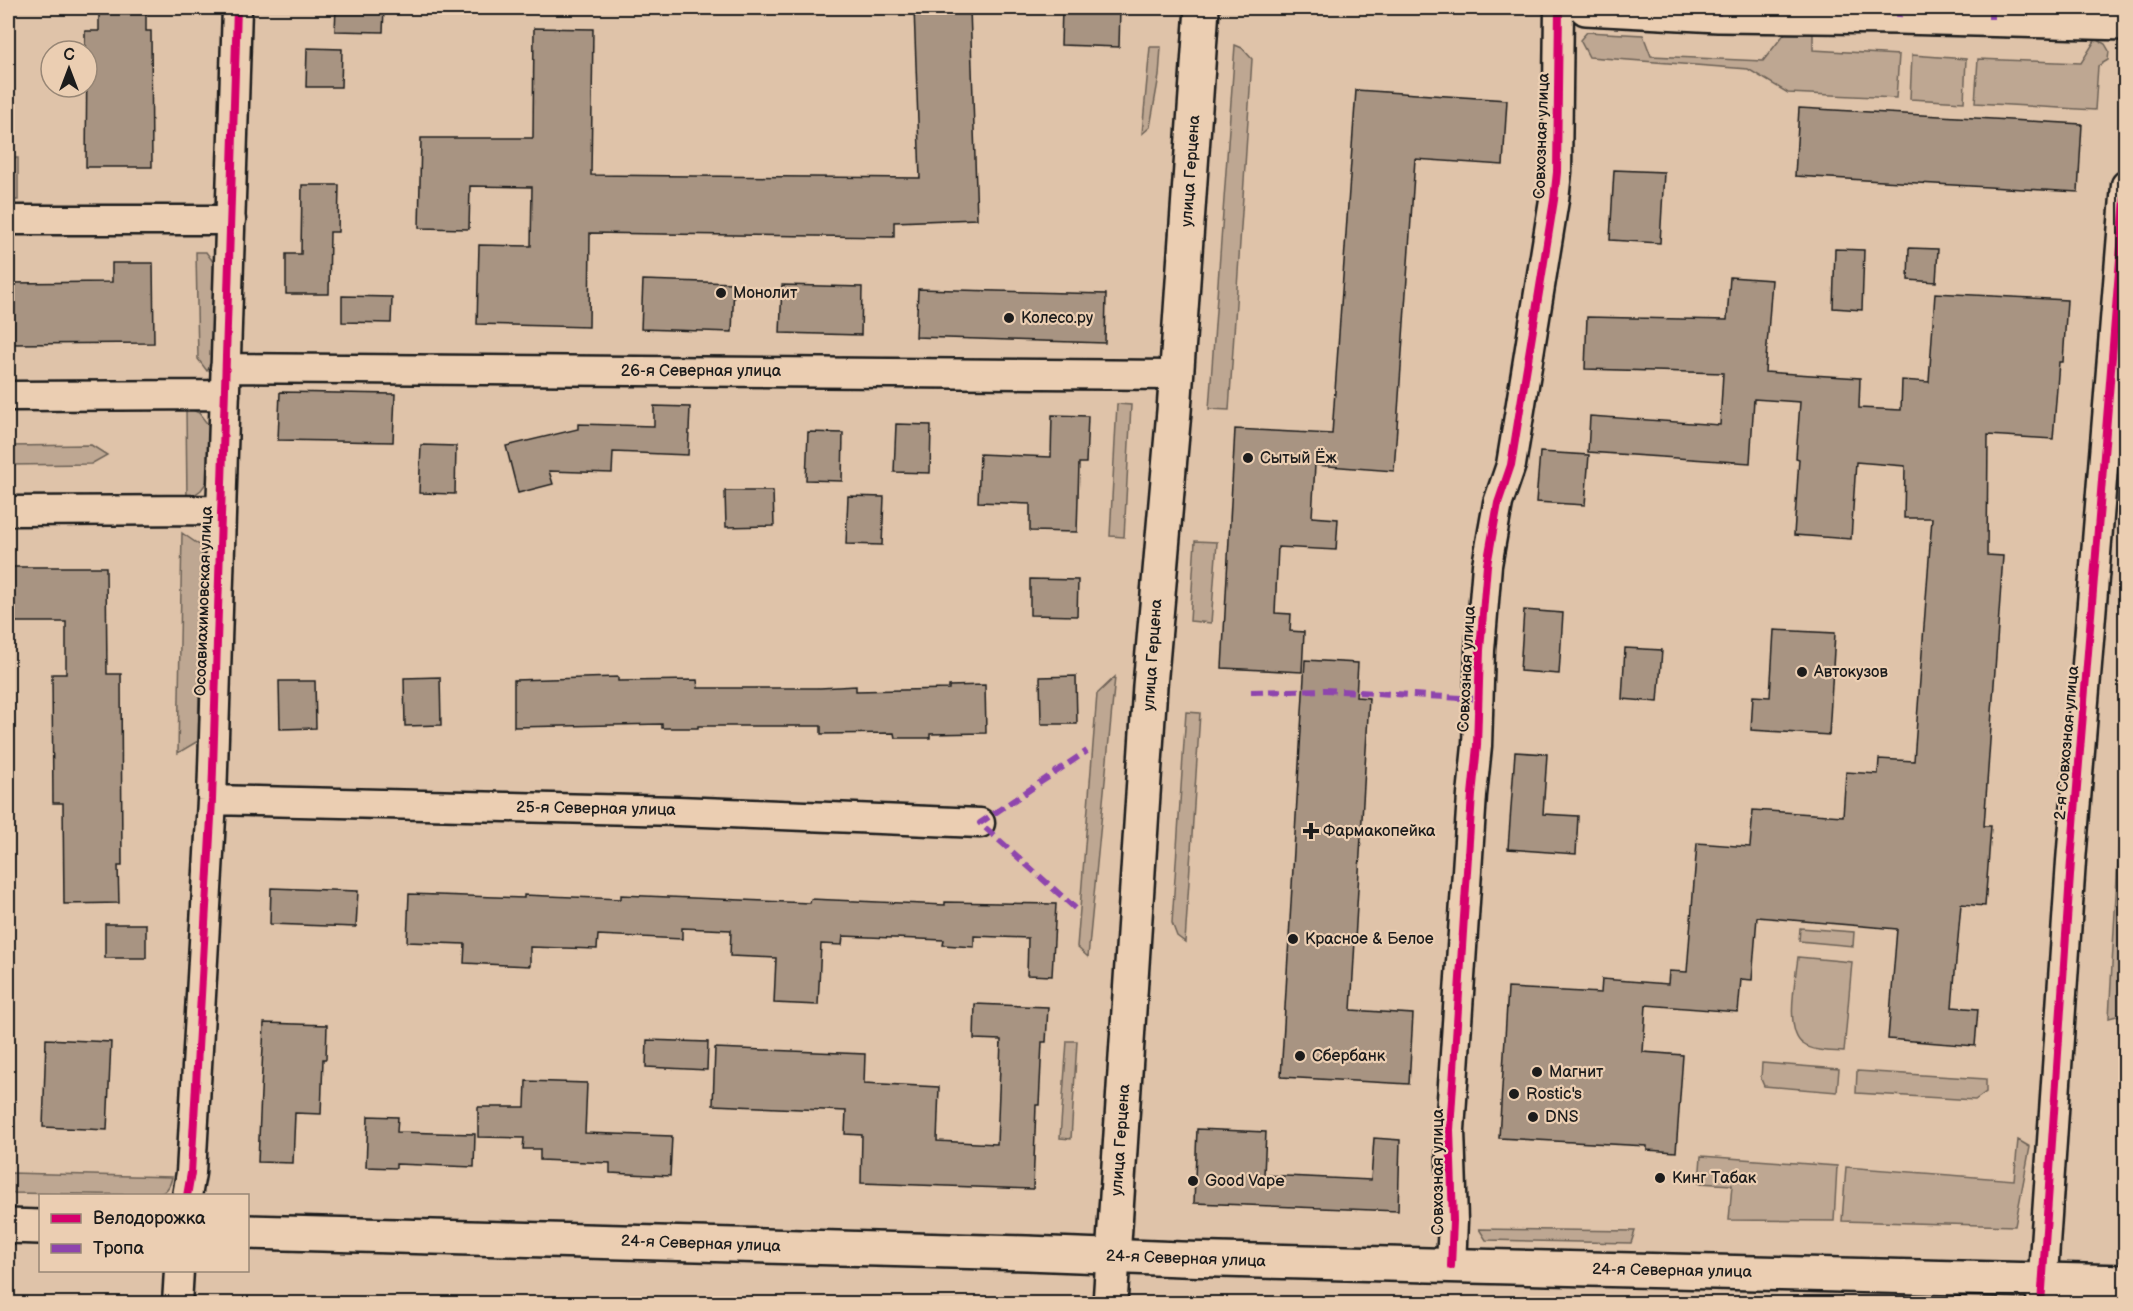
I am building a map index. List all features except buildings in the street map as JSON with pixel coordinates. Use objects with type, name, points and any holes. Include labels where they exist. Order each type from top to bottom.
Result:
[{"type":"main road","name":"улица Герцена","points":[[1110,1304],[1150,686],[1176,375],[1202,8]]},
{"type":"main road","points":[[1586,8],[1991,13],[2126,23]]},
{"type":"main road","points":[[8,1226],[39,1227]]},
{"type":"main road","name":"24-я Северная улица","points":[[249,1232],[1451,1266],[2042,1292],[2126,1282]]},
{"type":"street","name":"Осоавиахимовская улица","points":[[187,1194],[191,1173],[212,800],[237,8]]},
{"type":"street","name":"Совхозная улица","points":[[1451,1266],[1453,1221],[1450,1130],[1477,746],[1482,616],[1491,537],[1498,503],[1512,465],[1556,181],[1559,8]]},
{"type":"street","name":"2-я Совхозная улица","points":[[2042,1292],[2071,861],[2121,323],[2126,185]]},
{"type":"street","points":[[8,220],[231,220]]},
{"type":"street","name":"26-я Северная улица","points":[[8,396],[225,382],[1176,375]]},
{"type":"street","points":[[8,511],[221,510]]},
{"type":"street","name":"25-я Северная улица","points":[[212,800],[678,811],[980,823]]},
{"type":"street","points":[[177,1304],[179,1272]]},
{"type":"shaded area","points":[[1789,28],[1813,29],[1813,50],[1899,55],[1896,98],[1788,93],[1748,69],[1589,57],[1580,40],[1587,32],[1643,35],[1651,56],[1763,61]]},
{"type":"shaded area","points":[[2096,39],[2105,44],[2109,51],[2108,60],[2098,66],[2095,110],[1975,103],[1978,59],[2081,63]]},
{"type":"shaded area","points":[[1235,45],[1242,48],[1252,59],[1229,410],[1209,409]]},
{"type":"shaded area","points":[[1150,47],[1161,47],[1159,76],[1150,127],[1142,134]]},
{"type":"shaded area","points":[[1912,55],[1966,59],[1964,102],[1910,99]]},
{"type":"shaded area","points":[[8,158],[18,158],[18,200],[8,200]]},
{"type":"shaded area","points":[[196,252],[206,252],[214,263],[212,364],[207,371],[198,359]]},
{"type":"shaded area","points":[[1117,404],[1131,405],[1124,537],[1110,536]]},
{"type":"shaded area","points":[[186,407],[199,413],[209,426],[209,479],[201,490],[187,500]]},
{"type":"shaded area","points":[[91,445],[107,455],[91,464],[8,465],[8,446]]},
{"type":"shaded area","points":[[182,533],[202,547],[198,741],[178,753]]},
{"type":"shaded area","points":[[1195,541],[1217,542],[1211,623],[1190,621]]},
{"type":"shaded area","points":[[1115,677],[1088,957],[1077,947],[1097,694]]},
{"type":"shaded area","points":[[1186,712],[1200,713],[1185,942],[1177,936],[1172,923]]},
{"type":"shaded area","points":[[2125,737],[2125,1014],[2109,1018]]},
{"type":"shaded area","points":[[1800,928],[1854,932],[1853,946],[1799,941]]},
{"type":"shaded area","points":[[1798,957],[1852,962],[1844,1052],[1812,1048],[1803,1044],[1797,1037],[1794,1028],[1793,1003]]},
{"type":"shaded area","points":[[1067,1041],[1077,1041],[1071,1139],[1060,1138]]},
{"type":"shaded area","points":[[1762,1063],[1839,1069],[1837,1092],[1764,1086],[1761,1079]]},
{"type":"shaded area","points":[[1857,1071],[1986,1079],[1986,1092],[1975,1100],[1856,1093]]},
{"type":"shaded area","points":[[2018,1140],[2030,1147],[2015,1226],[1842,1221],[1846,1167],[2014,1180]]},
{"type":"shaded area","points":[[1701,1156],[1837,1166],[1834,1221],[1729,1220],[1732,1185],[1699,1183]]},
{"type":"shaded area","points":[[10,1173],[172,1177],[167,1189],[159,1194],[10,1193]]},
{"type":"shaded area","points":[[1479,1229],[1635,1231],[1631,1243],[1486,1240]]},
{"type":"marked path","points":[[1718,15],[1719,8]]},
{"type":"marked path","points":[[1899,17],[1900,8]]},
{"type":"marked path","points":[[1991,8],[1991,19]]},
{"type":"marked path","points":[[1251,692],[1325,690],[1480,699]]},
{"type":"marked path","points":[[1075,908],[980,823],[1087,751]]},
{"type":"cycle path","points":[[187,1194],[191,1173],[212,800],[237,8]]},
{"type":"cycle path","points":[[1451,1266],[1453,1221],[1450,1130],[1477,746],[1480,650],[1487,565],[1498,503],[1511,465],[1554,200],[1557,172],[1559,8]]},
{"type":"cycle path","points":[[2041,1304],[2071,861],[2126,185]]},
{"type":"place","name":"Монолит","points":[[721,293]]},
{"type":"place","name":"Колесо.ру","points":[[1009,318]]},
{"type":"place","name":"Сытый Ёж","points":[[1248,458]]},
{"type":"place","name":"Автокузов","points":[[1802,672]]},
{"type":"place","name":"Фармакопейка","points":[[1311,831]]},
{"type":"place","name":"Красное & Белое","points":[[1293,939]]},
{"type":"place","name":"Сбербанк","points":[[1300,1056]]},
{"type":"place","name":"Магнит","points":[[1537,1072]]},
{"type":"place","name":"Rostic's","points":[[1514,1094]]},
{"type":"place","name":"DNS","points":[[1533,1117]]},
{"type":"place","name":"Кинг Табак","points":[[1660,1178]]},
{"type":"place","name":"Good Vape","points":[[1193,1181]]}]
